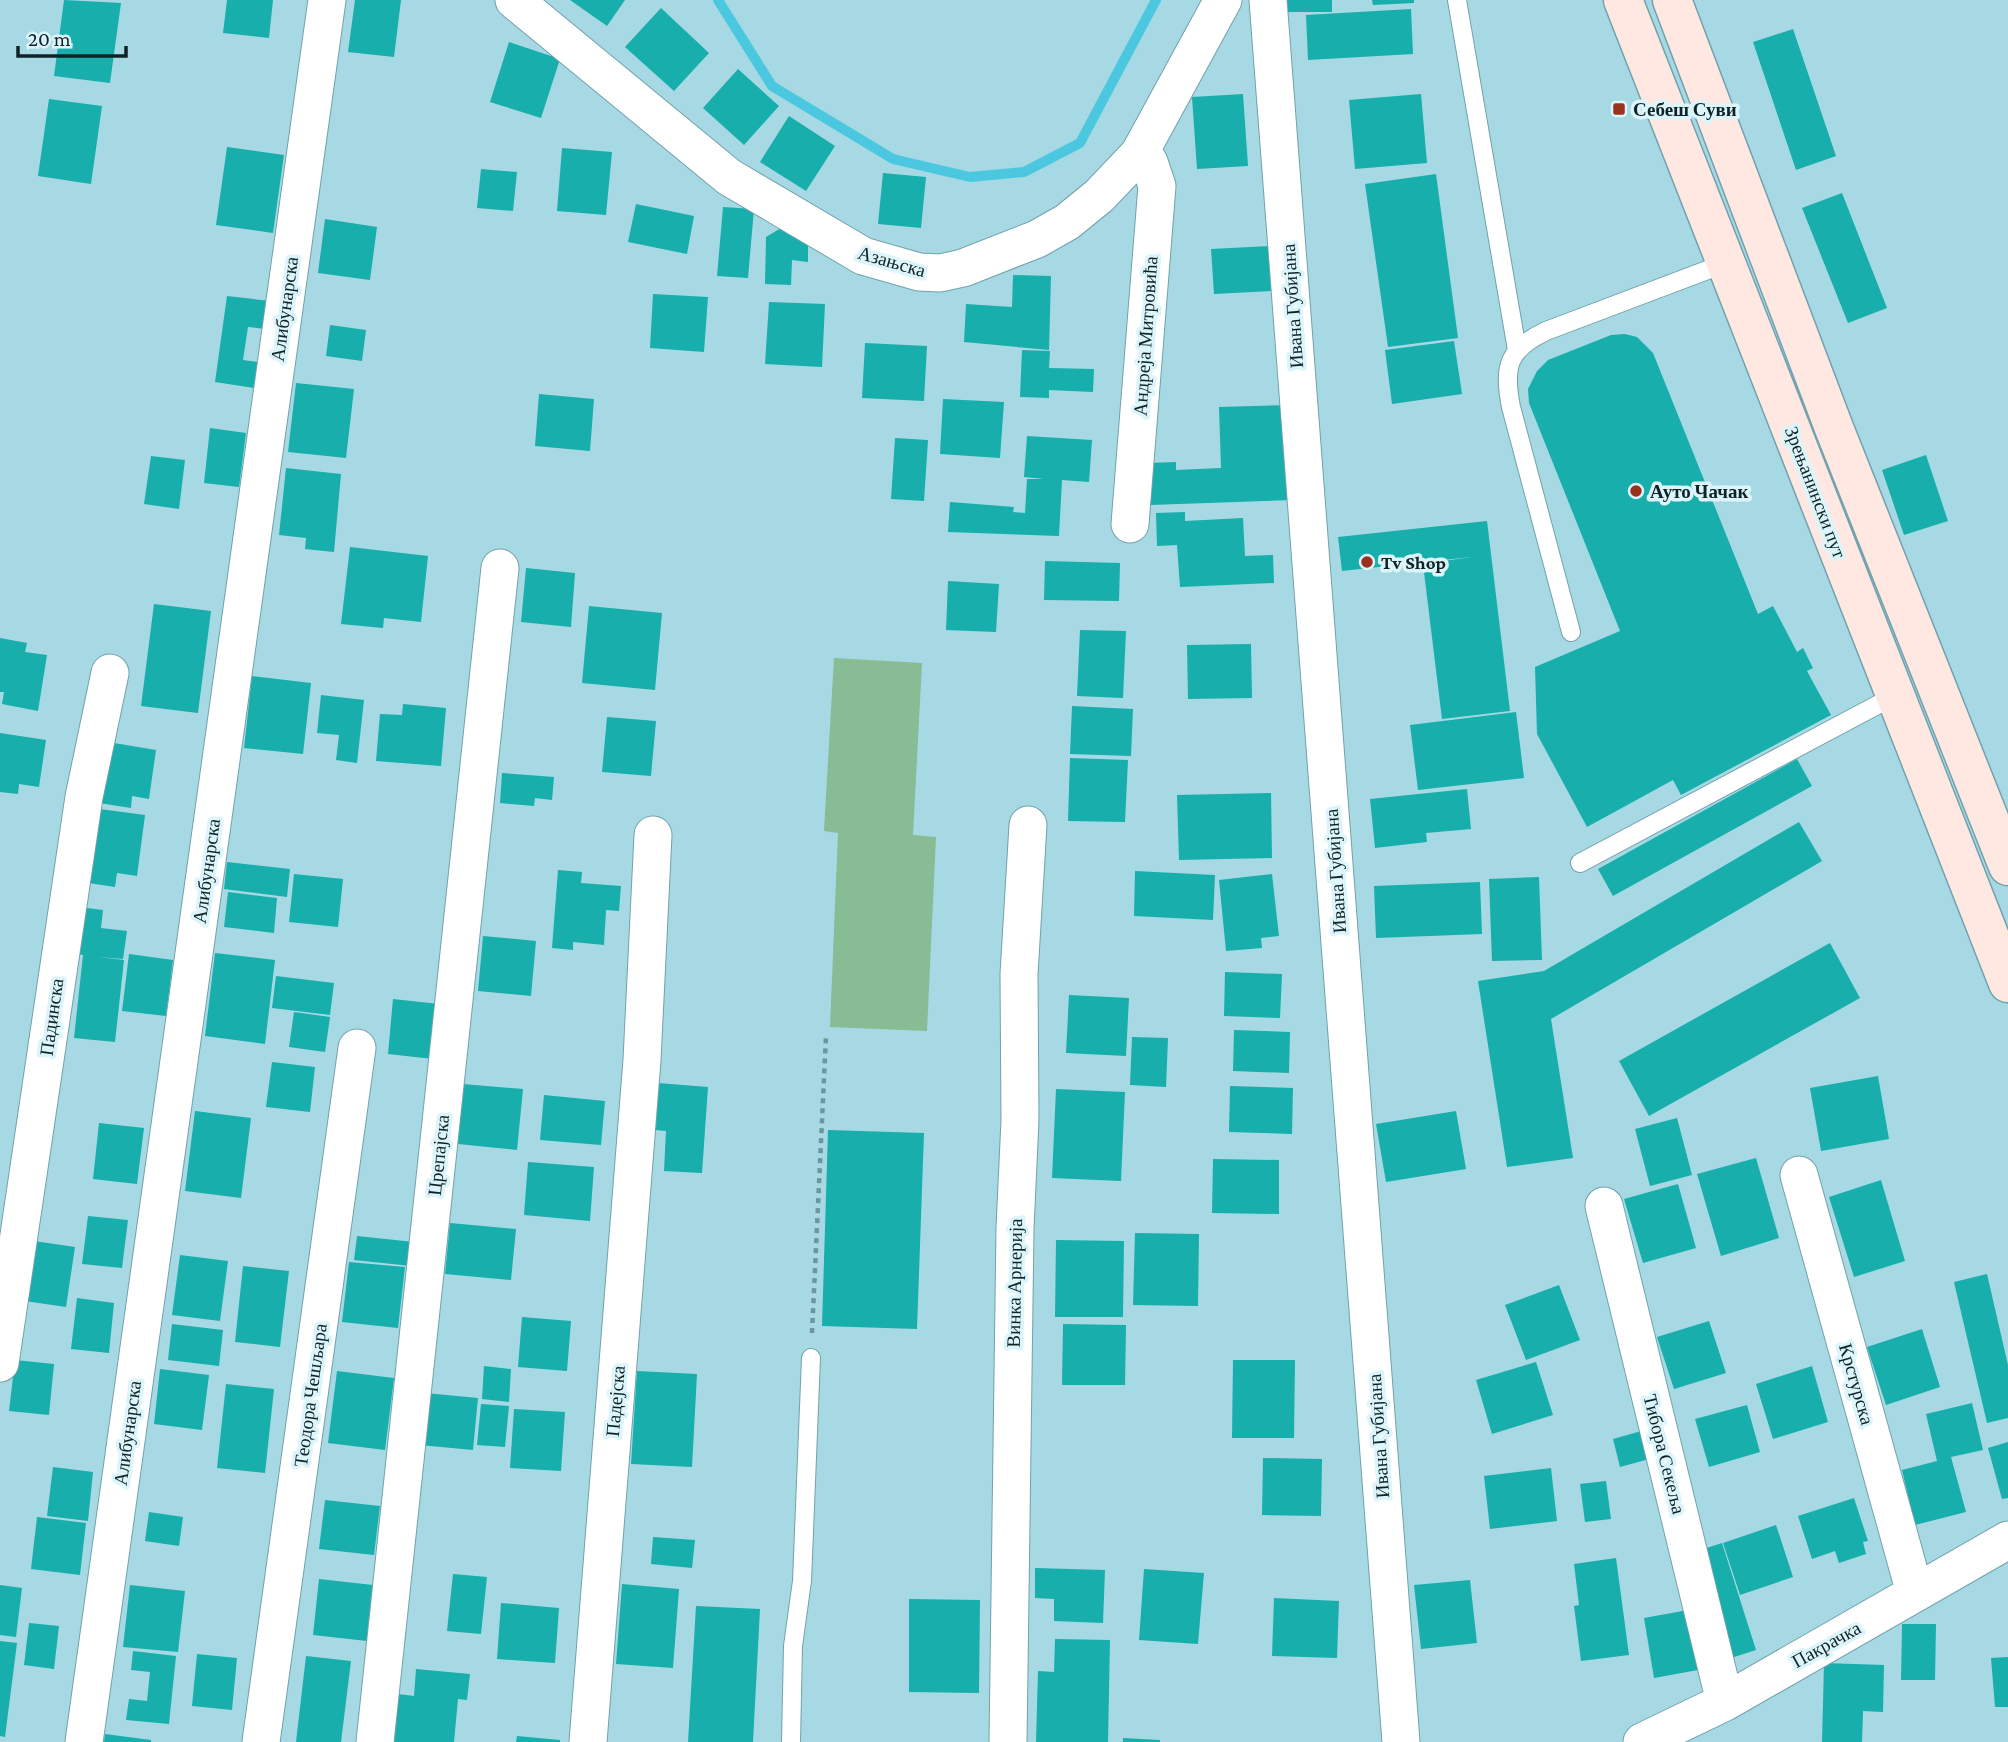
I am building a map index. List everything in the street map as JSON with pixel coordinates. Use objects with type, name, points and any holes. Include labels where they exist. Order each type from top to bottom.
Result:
[{"type":"main road","name":"Зрењанински пут","points":[[1623,0],[2008,983]]},
{"type":"main road","name":"Зрењанински пут","points":[[1672,0],[1829,415],[2008,866]]},
{"type":"street","name":"Алибунарска","points":[[84,1742],[327,0]]},
{"type":"street","name":"Азањска","points":[[514,0],[729,177],[863,256],[919,272],[940,273],[963,268],[1037,239],[1067,222],[1099,196],[1139,154],[1223,0]]},
{"type":"street","name":"Ивана Губијана","points":[[1268,0],[1401,1742]]},
{"type":"street","name":"Андреја Митровића","points":[[1129,524],[1157,186],[1149,162],[1139,154]]},
{"type":"street","name":"Црепајска","points":[[375,1742],[500,568]]},
{"type":"street","name":"Падинска","points":[[0,1363],[83,797],[110,673]]},
{"type":"street","name":"Винка Арнерија","points":[[1008,1742],[1015,1228],[1020,1120],[1019,974],[1028,825]]},
{"type":"street","name":"Падејска","points":[[588,1742],[642,1060],[653,835]]},
{"type":"street","name":"Теодора Чешљара","points":[[261,1742],[357,1048]]},
{"type":"street","name":"Крстурска","points":[[1799,1175],[1915,1593]]},
{"type":"street","name":"Тибора Секеља","points":[[1604,1206],[1726,1702]]},
{"type":"street","name":"Пакрачка","points":[[1642,1742],[1726,1702],[2008,1539]]},
{"type":"lane","points":[[1457,0],[1517,350]]},
{"type":"lane","points":[[1571,632],[1511,407],[1507,373],[1517,350],[1524,342],[1546,331],[1726,263]]},
{"type":"lane","points":[[1580,863],[1896,695]]},
{"type":"lane","points":[[791,1742],[793,1646],[803,1580],[811,1358]]},
{"type":"path","points":[[811,1358],[825,1036]]},
{"type":"green space","points":[[834,658],[922,663],[913,835],[936,837],[927,1031],[830,1027],[838,833],[824,831]]},
{"type":"building","points":[[64,0],[121,3],[110,83],[54,76]]},
{"type":"building","points":[[227,0],[273,0],[269,38],[223,33]]},
{"type":"building","points":[[355,0],[401,0],[394,57],[348,52]]},
{"type":"building","points":[[570,0],[625,0],[607,26]]},
{"type":"building","points":[[1285,0],[1332,0],[1332,12],[1285,12]]},
{"type":"building","points":[[1372,0],[1414,0],[1414,3],[1373,5]]},
{"type":"building","points":[[661,8],[709,53],[674,91],[625,47]]},
{"type":"building","points":[[1411,9],[1413,54],[1308,60],[1306,15]]},
{"type":"building","points":[[1793,29],[1836,156],[1796,170],[1753,42]]},
{"type":"building","points":[[509,42],[560,59],[541,118],[490,102]]},
{"type":"building","points":[[738,69],[779,106],[744,145],[703,108]]},
{"type":"building","points":[[1243,94],[1248,166],[1197,169],[1192,97]]},
{"type":"building","points":[[1421,94],[1427,163],[1355,169],[1349,100]]},
{"type":"building","points":[[49,99],[102,106],[91,184],[38,176]]},
{"type":"building","points":[[789,116],[835,146],[806,191],[760,162]]},
{"type":"building","points":[[227,147],[284,155],[273,233],[216,225]]},
{"type":"building","points":[[562,148],[612,152],[606,215],[557,211]]},
{"type":"building","points":[[481,169],[517,172],[513,211],[477,208]]},
{"type":"building","points":[[883,173],[926,177],[921,228],[878,224]]},
{"type":"building","points":[[1436,174],[1458,338],[1388,347],[1365,184]]},
{"type":"building","points":[[1842,193],[1887,308],[1848,323],[1802,208]]},
{"type":"building","points":[[636,204],[694,216],[687,254],[628,242]]},
{"type":"building","points":[[723,207],[754,209],[748,278],[717,276]]},
{"type":"building","points":[[325,219],[377,227],[370,280],[318,273]]},
{"type":"building","points":[[781,228],[808,243],[808,262],[792,260],[791,285],[765,284],[766,237]]},
{"type":"building","points":[[1270,246],[1272,291],[1214,294],[1211,249]]},
{"type":"building","points":[[1013,275],[1051,276],[1049,350],[964,342],[966,304],[1012,307]]},
{"type":"building","points":[[653,294],[708,297],[704,352],[650,348]]},
{"type":"building","points":[[227,296],[270,301],[267,329],[248,327],[243,360],[258,362],[254,388],[215,382]]},
{"type":"building","points":[[769,302],[825,304],[822,367],[765,364]]},
{"type":"building","points":[[330,325],[366,330],[362,361],[326,356]]},
{"type":"building","points":[[1611,335],[1637,337],[1653,353],[1758,614],[1773,606],[1797,652],[1803,648],[1813,668],[1807,671],[1831,715],[1681,795],[1673,780],[1587,827],[1537,734],[1535,667],[1620,631],[1529,403],[1528,389],[1537,371],[1548,360]]},
{"type":"building","points":[[1454,341],[1462,394],[1392,404],[1385,350]]},
{"type":"building","points":[[865,343],[927,346],[924,401],[862,398]]},
{"type":"building","points":[[1022,350],[1050,351],[1049,368],[1094,369],[1093,392],[1049,390],[1049,398],[1020,397]]},
{"type":"building","points":[[296,383],[354,389],[346,458],[288,452]]},
{"type":"building","points":[[539,394],[594,399],[590,451],[535,446]]},
{"type":"building","points":[[943,399],[1004,402],[1000,458],[940,454]]},
{"type":"building","points":[[1289,405],[1292,500],[1150,505],[1148,463],[1176,462],[1176,470],[1221,468],[1219,407]]},
{"type":"building","points":[[210,428],[246,433],[239,487],[204,483]]},
{"type":"building","points":[[1027,436],[1092,440],[1089,482],[1062,480],[1059,536],[948,532],[950,502],[1014,507],[1013,512],[1025,513],[1027,479],[1044,479],[1024,477]]},
{"type":"building","points":[[895,438],[928,440],[924,501],[891,499]]},
{"type":"building","points":[[1926,455],[1948,521],[1904,535],[1882,470]]},
{"type":"building","points":[[151,456],[185,460],[179,509],[144,504]]},
{"type":"building","points":[[286,468],[341,474],[334,552],[305,549],[306,538],[279,535]]},
{"type":"building","points":[[1185,512],[1185,521],[1243,518],[1245,556],[1273,555],[1274,583],[1180,587],[1177,545],[1157,546],[1156,513]]},
{"type":"building","points":[[1487,521],[1510,711],[1442,719],[1423,564],[1471,557],[1342,571],[1338,537]]},
{"type":"building","points":[[350,547],[428,556],[421,622],[384,618],[383,628],[341,624]]},
{"type":"building","points":[[1045,561],[1120,563],[1119,601],[1044,600]]},
{"type":"building","points":[[526,568],[575,573],[571,627],[521,622]]},
{"type":"building","points":[[948,581],[999,584],[996,632],[946,630]]},
{"type":"building","points":[[154,604],[211,611],[198,713],[141,706]]},
{"type":"building","points":[[589,606],[662,613],[655,690],[582,683]]},
{"type":"building","points":[[1080,630],[1126,631],[1123,698],[1077,696]]},
{"type":"building","points":[[0,638],[27,643],[25,652],[47,655],[38,711],[2,704],[4,692],[0,692]]},
{"type":"building","points":[[1251,644],[1252,698],[1188,699],[1187,645]]},
{"type":"building","points":[[252,676],[311,683],[303,754],[244,748]]},
{"type":"building","points":[[321,695],[364,700],[357,763],[336,760],[339,735],[317,733]]},
{"type":"building","points":[[403,704],[446,708],[441,766],[376,761],[380,714],[402,715]]},
{"type":"building","points":[[1072,706],[1133,709],[1131,756],[1070,754]]},
{"type":"building","points":[[1516,712],[1524,778],[1418,790],[1410,725]]},
{"type":"building","points":[[607,717],[656,721],[651,776],[602,772]]},
{"type":"building","points":[[0,733],[46,740],[39,787],[19,784],[18,794],[0,792]]},
{"type":"building","points":[[108,742],[156,750],[149,799],[132,796],[131,808],[99,803]]},
{"type":"building","points":[[1070,758],[1128,760],[1125,822],[1068,821]]},
{"type":"building","points":[[1797,759],[1812,786],[1613,896],[1598,869]]},
{"type":"building","points":[[502,773],[554,777],[552,800],[535,798],[534,806],[500,803]]},
{"type":"building","points":[[1467,789],[1471,829],[1426,833],[1427,842],[1375,848],[1370,799]]},
{"type":"building","points":[[1271,793],[1272,858],[1179,860],[1177,795]]},
{"type":"building","points":[[92,808],[145,815],[137,876],[117,873],[115,887],[82,882]]},
{"type":"building","points":[[1799,822],[1822,861],[1551,1019],[1573,1158],[1507,1167],[1478,981],[1544,971]]},
{"type":"building","points":[[227,862],[290,869],[287,897],[224,889]]},
{"type":"building","points":[[558,870],[582,872],[581,883],[621,886],[619,911],[606,910],[604,945],[573,942],[573,950],[552,948]]},
{"type":"building","points":[[1135,871],[1215,875],[1213,920],[1134,916]]},
{"type":"building","points":[[294,874],[343,879],[338,927],[289,922]]},
{"type":"building","points":[[1272,874],[1279,936],[1261,938],[1262,948],[1226,951],[1219,880]]},
{"type":"building","points":[[1539,877],[1542,960],[1492,961],[1489,879]]},
{"type":"building","points":[[1480,882],[1482,934],[1376,938],[1374,886]]},
{"type":"building","points":[[228,892],[277,898],[274,933],[224,927]]},
{"type":"building","points":[[79,907],[103,910],[101,928],[127,931],[123,959],[98,957],[124,960],[115,1042],[74,1038],[83,955],[74,954]]},
{"type":"building","points":[[483,936],[536,941],[531,996],[478,991]]},
{"type":"building","points":[[1830,943],[1860,998],[1649,1116],[1619,1061]]},
{"type":"building","points":[[215,953],[275,960],[265,1044],[205,1036]]},
{"type":"building","points":[[129,954],[173,960],[166,1016],[122,1011]]},
{"type":"building","points":[[1225,972],[1282,974],[1280,1018],[1224,1016]]},
{"type":"building","points":[[276,976],[334,983],[330,1015],[272,1008]]},
{"type":"building","points":[[1069,995],[1129,998],[1126,1056],[1066,1053]]},
{"type":"building","points":[[393,999],[439,1004],[433,1059],[388,1054]]},
{"type":"building","points":[[294,1012],[330,1017],[325,1052],[289,1047]]},
{"type":"building","points":[[1234,1030],[1290,1032],[1289,1073],[1233,1071]]},
{"type":"building","points":[[1132,1037],[1168,1038],[1166,1087],[1130,1085]]},
{"type":"building","points":[[272,1062],[315,1067],[310,1112],[266,1107]]},
{"type":"building","points":[[1878,1076],[1889,1139],[1821,1151],[1810,1088]]},
{"type":"building","points":[[658,1083],[708,1087],[702,1173],[664,1171],[666,1131],[655,1130]]},
{"type":"building","points":[[463,1084],[523,1089],[517,1150],[458,1144]]},
{"type":"building","points":[[1230,1086],[1293,1088],[1292,1134],[1229,1132]]},
{"type":"building","points":[[1056,1089],[1125,1092],[1121,1181],[1052,1178]]},
{"type":"building","points":[[544,1095],[605,1101],[601,1145],[540,1140]]},
{"type":"building","points":[[195,1111],[251,1118],[241,1198],[185,1191]]},
{"type":"building","points":[[1456,1111],[1466,1169],[1386,1182],[1376,1124]]},
{"type":"building","points":[[1677,1118],[1692,1175],[1650,1186],[1635,1129]]},
{"type":"building","points":[[99,1123],[144,1128],[137,1184],[93,1179]]},
{"type":"building","points":[[828,1130],[924,1133],[917,1329],[822,1326]]},
{"type":"building","points":[[1756,1158],[1779,1238],[1721,1256],[1697,1174]]},
{"type":"building","points":[[1213,1159],[1279,1160],[1279,1214],[1212,1213]]},
{"type":"building","points":[[528,1162],[594,1167],[590,1221],[524,1215]]},
{"type":"building","points":[[1881,1180],[1905,1261],[1854,1277],[1829,1197]]},
{"type":"building","points":[[1678,1184],[1696,1248],[1643,1263],[1624,1199]]},
{"type":"building","points":[[88,1216],[128,1220],[122,1268],[82,1264]]},
{"type":"building","points":[[450,1223],[516,1229],[511,1280],[445,1274]]},
{"type":"building","points":[[1135,1233],[1199,1234],[1198,1306],[1133,1305]]},
{"type":"building","points":[[357,1236],[414,1242],[411,1266],[354,1260]]},
{"type":"building","points":[[1056,1240],[1124,1241],[1123,1317],[1055,1317]]},
{"type":"building","points":[[34,1241],[75,1247],[66,1307],[25,1301]]},
{"type":"building","points":[[180,1255],[228,1261],[220,1321],[172,1315]]},
{"type":"building","points":[[349,1262],[405,1267],[398,1328],[342,1322]]},
{"type":"building","points":[[243,1266],[289,1271],[280,1347],[235,1342]]},
{"type":"building","points":[[1987,1274],[2008,1365],[2008,1418],[1987,1423],[1954,1282]]},
{"type":"building","points":[[1559,1285],[1580,1340],[1526,1360],[1505,1305]]},
{"type":"building","points":[[77,1298],[114,1303],[109,1353],[71,1349]]},
{"type":"building","points":[[522,1317],[571,1321],[567,1371],[518,1367]]},
{"type":"building","points":[[1709,1321],[1726,1373],[1674,1389],[1657,1337]]},
{"type":"building","points":[[172,1324],[223,1330],[219,1366],[168,1360]]},
{"type":"building","points":[[1063,1324],[1126,1325],[1125,1385],[1062,1385]]},
{"type":"building","points":[[1922,1329],[1940,1387],[1886,1405],[1867,1347]]},
{"type":"building","points":[[15,1360],[54,1364],[49,1415],[9,1411]]},
{"type":"building","points":[[1233,1360],[1295,1360],[1294,1438],[1232,1438]]},
{"type":"building","points":[[1536,1362],[1553,1415],[1492,1434],[1476,1380]]},
{"type":"building","points":[[484,1366],[511,1369],[509,1402],[482,1399]]},
{"type":"building","points":[[1812,1366],[1828,1422],[1773,1439],[1756,1384]]},
{"type":"building","points":[[160,1369],[209,1375],[202,1430],[154,1424]]},
{"type":"building","points":[[337,1371],[394,1378],[385,1450],[328,1443]]},
{"type":"building","points":[[637,1371],[697,1374],[692,1467],[631,1464]]},
{"type":"building","points":[[226,1384],[274,1389],[265,1473],[217,1468]]},
{"type":"building","points":[[425,1393],[478,1398],[473,1450],[420,1445]]},
{"type":"building","points":[[1972,1403],[1983,1450],[1951,1457],[1966,1512],[1915,1525],[1902,1470],[1937,1461],[1926,1414]]},
{"type":"building","points":[[481,1404],[509,1406],[505,1447],[477,1445]]},
{"type":"building","points":[[1747,1405],[1760,1452],[1709,1467],[1695,1419]]},
{"type":"building","points":[[514,1409],[565,1412],[561,1471],[510,1468]]},
{"type":"building","points":[[1645,1430],[1653,1458],[1620,1467],[1613,1439]]},
{"type":"building","points":[[2008,1442],[2008,1498],[2002,1499],[1988,1448]]},
{"type":"building","points":[[1263,1458],[1322,1459],[1321,1516],[1262,1515]]},
{"type":"building","points":[[53,1467],[93,1472],[88,1521],[47,1516]]},
{"type":"building","points":[[1551,1468],[1557,1521],[1490,1529],[1484,1476]]},
{"type":"building","points":[[1606,1481],[1611,1519],[1585,1522],[1580,1484]]},
{"type":"building","points":[[1854,1498],[1868,1541],[1863,1542],[1866,1554],[1839,1563],[1835,1551],[1812,1559],[1798,1516]]},
{"type":"building","points":[[325,1500],[380,1506],[374,1555],[319,1549]]},
{"type":"building","points":[[149,1512],[183,1517],[179,1546],[145,1541]]},
{"type":"building","points":[[37,1517],[86,1523],[80,1575],[31,1569]]},
{"type":"building","points":[[1776,1525],[1793,1577],[1740,1595],[1723,1543]]},
{"type":"building","points":[[653,1537],[695,1540],[692,1568],[651,1564]]},
{"type":"building","points":[[1722,1543],[1756,1650],[1728,1659],[1694,1552]]},
{"type":"building","points":[[1616,1558],[1629,1655],[1581,1661],[1574,1606],[1579,1605],[1574,1564]]},
{"type":"building","points":[[1035,1568],[1105,1570],[1103,1623],[1054,1621],[1054,1599],[1035,1598]]},
{"type":"building","points":[[1144,1569],[1204,1573],[1198,1644],[1139,1640]]},
{"type":"building","points":[[453,1574],[487,1577],[481,1634],[447,1631]]},
{"type":"building","points":[[319,1579],[373,1585],[367,1641],[313,1635]]},
{"type":"building","points":[[1470,1580],[1477,1643],[1421,1649],[1414,1585]]},
{"type":"building","points":[[622,1584],[679,1589],[673,1668],[616,1664]]},
{"type":"building","points":[[0,1585],[22,1588],[16,1637],[0,1635]]},
{"type":"building","points":[[130,1585],[185,1591],[178,1652],[123,1647]]},
{"type":"building","points":[[1274,1598],[1339,1601],[1337,1658],[1272,1656]]},
{"type":"building","points":[[909,1599],[980,1600],[979,1693],[909,1692]]},
{"type":"building","points":[[501,1603],[559,1608],[555,1663],[497,1659]]},
{"type":"building","points":[[696,1606],[760,1609],[753,1742],[688,1742]]},
{"type":"building","points":[[1688,1610],[1698,1670],[1654,1678],[1644,1618]]},
{"type":"building","points":[[29,1623],[59,1626],[54,1669],[24,1665]]},
{"type":"building","points":[[1902,1624],[1936,1624],[1935,1680],[1901,1680]]},
{"type":"building","points":[[1055,1639],[1110,1640],[1108,1742],[1036,1742],[1038,1671],[1054,1672]]},
{"type":"building","points":[[0,1641],[17,1643],[5,1737],[0,1736]]},
{"type":"building","points":[[133,1651],[176,1656],[169,1724],[126,1720],[129,1699],[147,1701],[150,1672],[131,1670]]},
{"type":"building","points":[[197,1654],[237,1658],[232,1710],[192,1706]]},
{"type":"building","points":[[306,1656],[351,1661],[341,1742],[296,1742]]},
{"type":"building","points":[[2008,1657],[2008,1707],[1995,1707],[1991,1658]]},
{"type":"building","points":[[1824,1663],[1884,1665],[1883,1712],[1863,1711],[1862,1742],[1822,1742]]},
{"type":"building","points":[[416,1669],[470,1674],[467,1700],[458,1699],[454,1742],[394,1742],[398,1694],[414,1696]]},
{"type":"building","points":[[105,1734],[151,1740],[151,1742],[104,1742]]},
{"type":"building","points":[[517,1736],[560,1740],[560,1742],[516,1742]]},
{"type":"building","points":[[1123,1738],[1160,1740],[1160,1742],[1123,1742]]},
{"type":"waterway","points":[[718,0],[772,86],[893,159],[970,177],[1024,172],[1080,143],[1156,0]]},
{"type":"place","name":"Себеш Суви","points":[[1619,109]]},
{"type":"place","name":"Ауто Чачак","points":[[1636,491]]},
{"type":"place","name":"Tv Shop","points":[[1367,562]]}]
